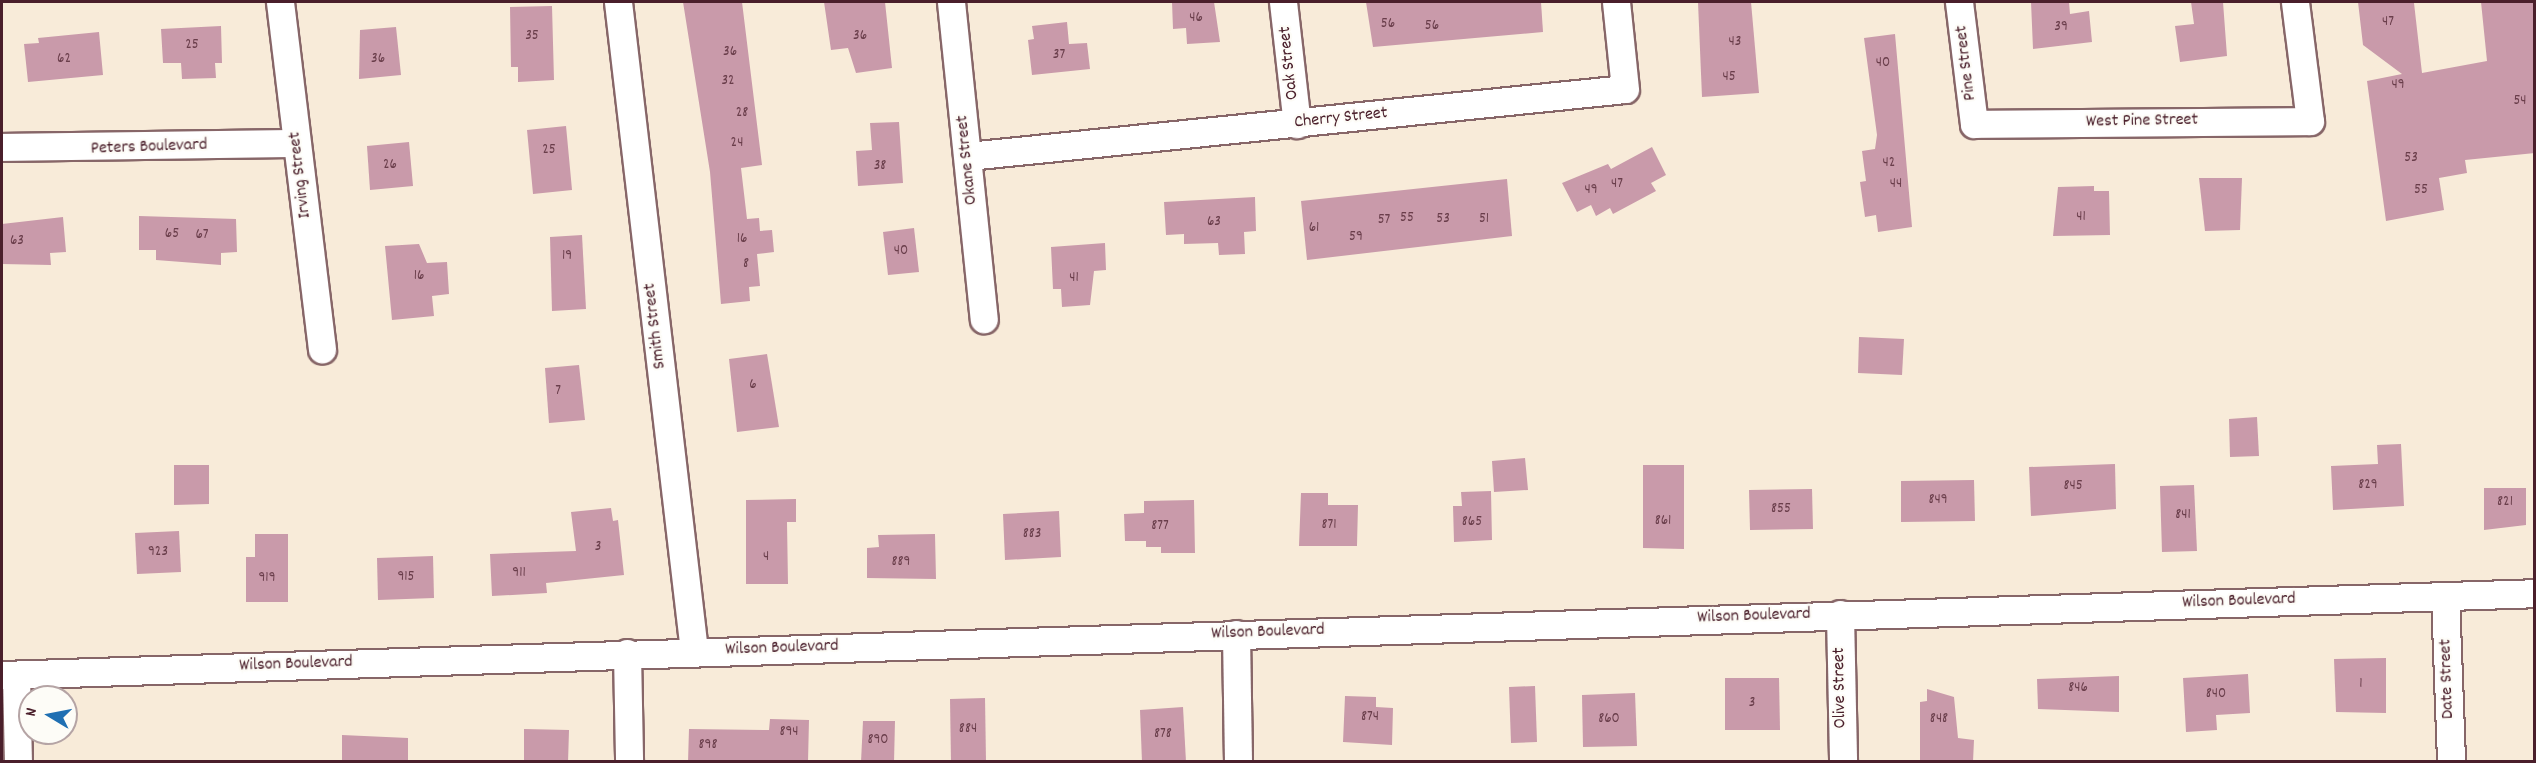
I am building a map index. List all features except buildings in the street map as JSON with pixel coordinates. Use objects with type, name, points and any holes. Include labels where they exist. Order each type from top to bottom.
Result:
[{"type":"street","name":"Irving Street","points":[[280,2],[322,349]]},
{"type":"street","name":"Smith Street","points":[[618,2],[694,651]]},
{"type":"street","name":"Okane Street","points":[[951,2],[984,319]]},
{"type":"street","name":"Oak Street","points":[[1283,2],[1297,124]]},
{"type":"street","name":"Cherry Street","points":[[968,156],[1625,89],[1616,2]]},
{"type":"street","name":"Pine Street","points":[[1959,2],[1974,124]]},
{"type":"street","name":"West Pine Street","points":[[1974,124],[2310,121],[2295,2]]},
{"type":"street","name":"Peters Boulevard","points":[[2,147],[296,143]]},
{"type":"street","name":"Wilson Boulevard","points":[[9,675],[627,653],[2535,593]]},
{"type":"street","name":"Date Street","points":[[2445,596],[2451,762]]},
{"type":"street","name":"Olive Street","points":[[1839,614],[1843,762]]},
{"type":"street","points":[[1236,634],[1238,762]]},
{"type":"street","points":[[627,653],[630,762]]},
{"type":"street","points":[[9,675],[18,762]]}]
